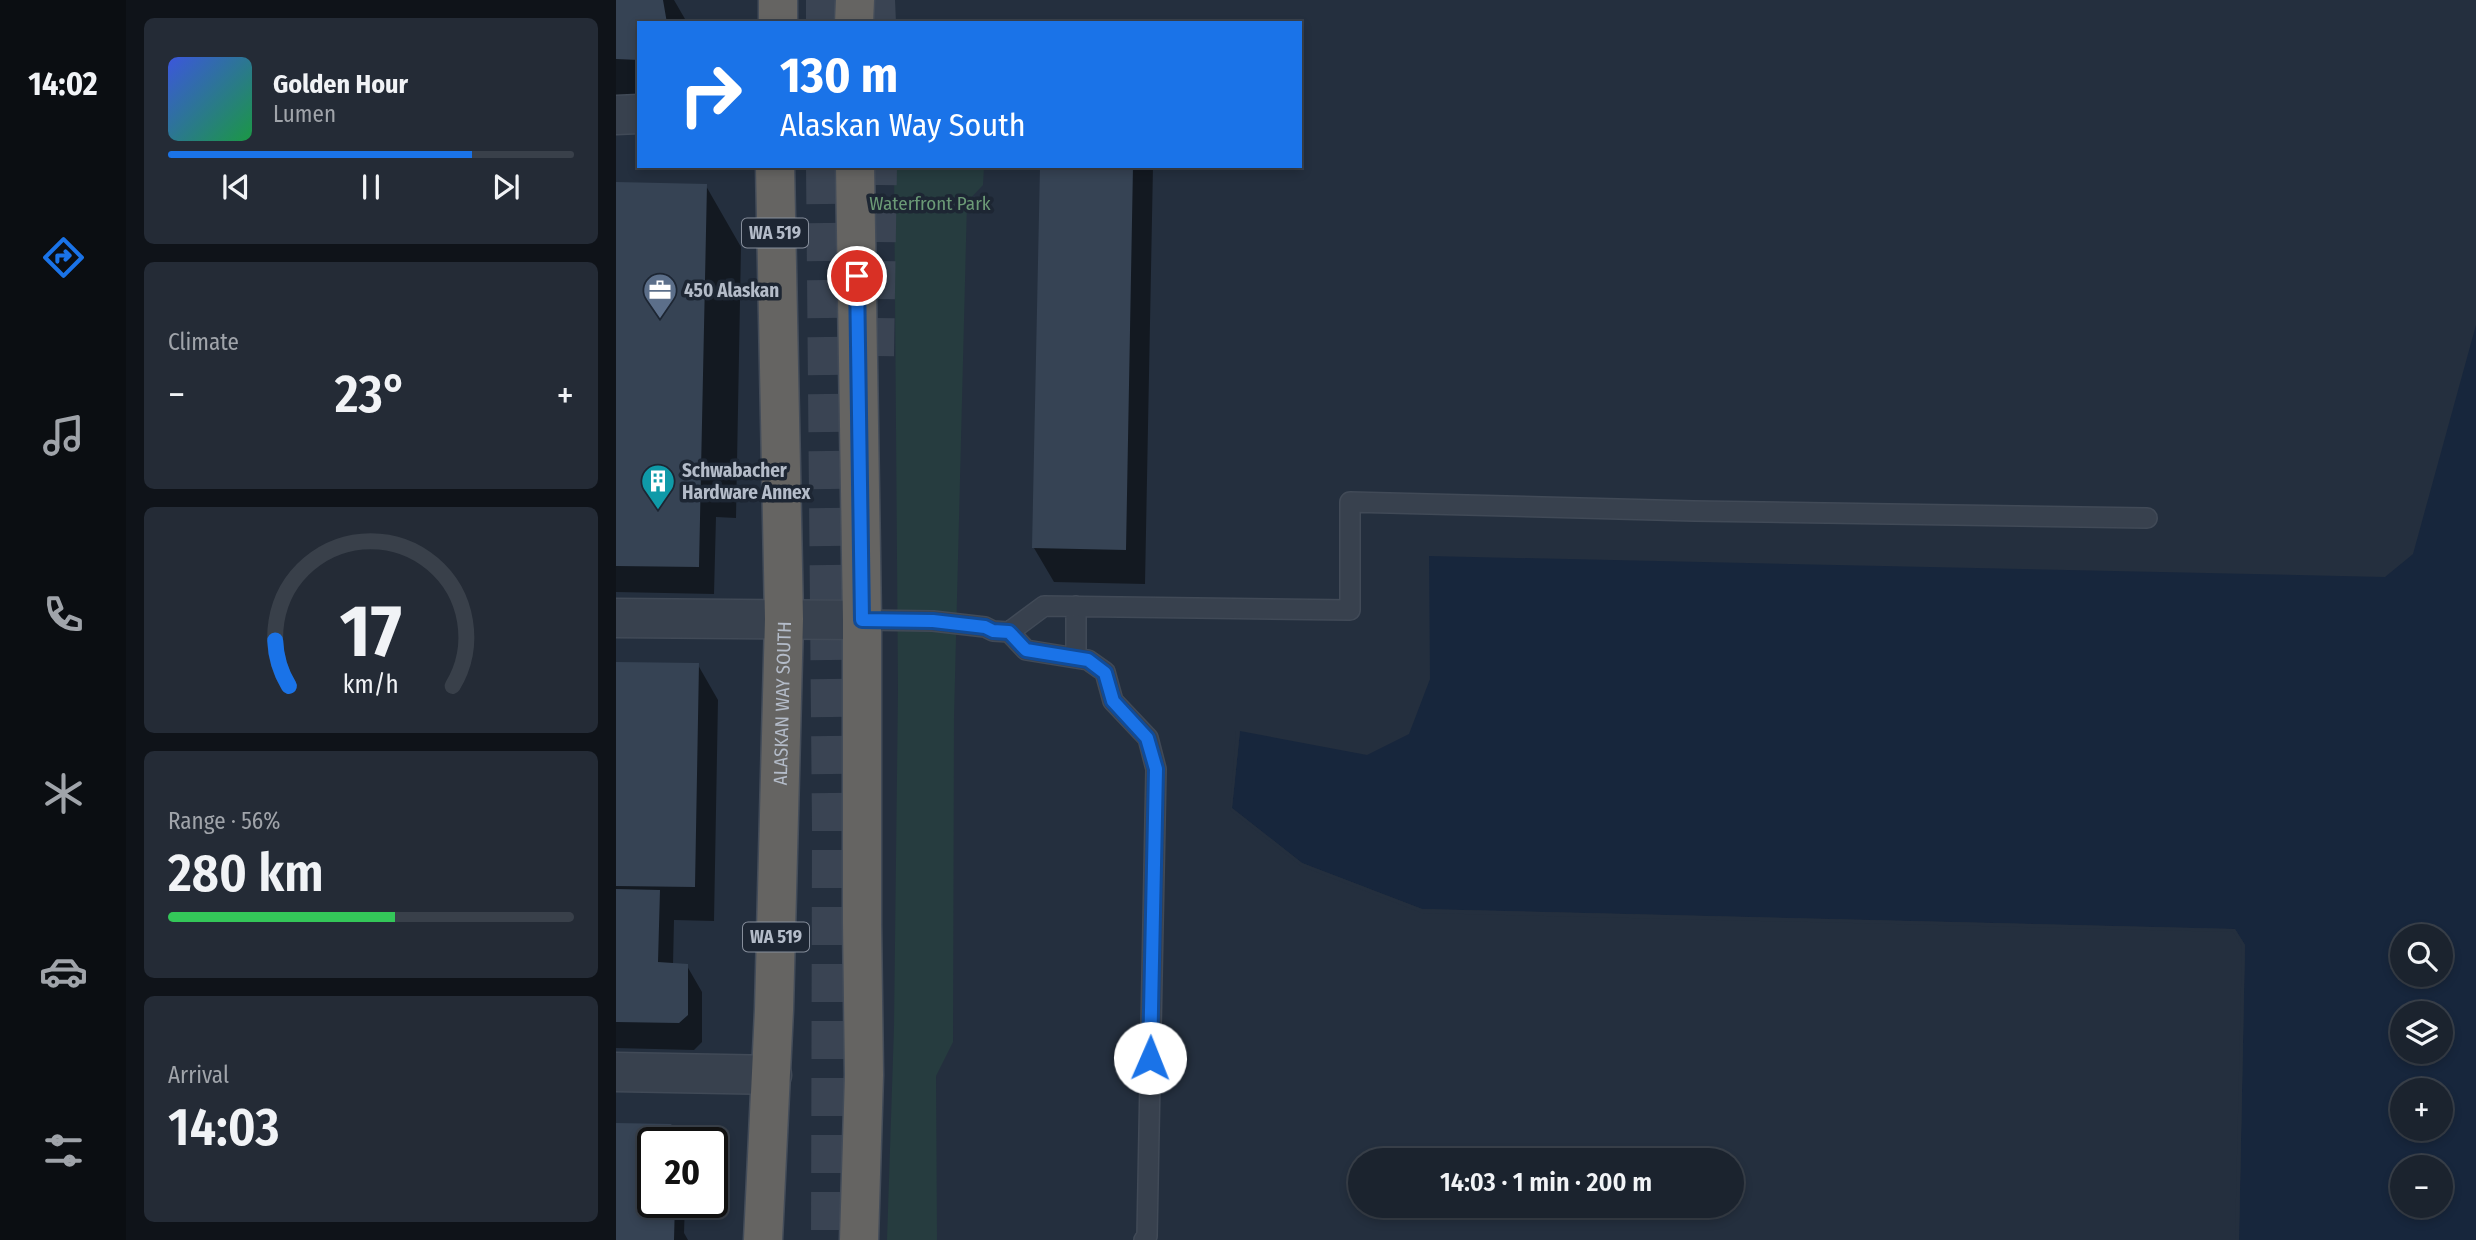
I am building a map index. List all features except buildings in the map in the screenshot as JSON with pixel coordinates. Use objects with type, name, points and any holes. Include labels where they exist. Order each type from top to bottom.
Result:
[{"type":"highway","points":[[778,0],[778,21]]},
{"type":"highway","points":[[854,21],[855,0]]},
{"type":"highway","name":"ALASKAN WAY SOUTH","points":[[764,1240],[772,1075],[784,619],[775,168]]},
{"type":"highway","points":[[855,168],[862,620],[864,1118],[859,1240]]},
{"type":"street","points":[[616,115],[637,114]]},
{"type":"street","points":[[616,618],[862,620]]},
{"type":"street","points":[[616,1072],[772,1075]]},
{"type":"lane","points":[[1009,632],[1044,606],[1350,610],[1350,502],[2147,518]]},
{"type":"lane","points":[[1076,606],[1076,658]]},
{"type":"lane","points":[[862,620],[977,625],[1009,632],[1026,650],[1088,660],[1105,673],[1113,701],[1147,738],[1156,769],[1148,1222],[1144,1240]]},
{"type":"green space","name":"Waterfront Park","points":[[894,168],[984,168],[983,185],[967,202],[954,717],[953,1042],[936,1076],[937,1240],[887,1240],[894,1027],[898,690]]},
{"type":"water","points":[[2476,325],[2476,1240],[2239,1240],[2245,945],[2235,929],[1422,909],[1302,863],[1232,808],[1240,731],[1367,755],[1409,734],[1430,679],[1429,556],[2385,577],[2413,554]]},
{"type":"pier","points":[[1236,731],[1240,731],[1232,808],[1302,863],[1422,909],[2235,929],[2245,945],[2239,1240],[2235,1240],[2242,946],[2233,932],[1422,913],[1301,866],[1230,810]]},
{"type":"tunnel","points":[[825,0],[825,21]]},
{"type":"tunnel","points":[[876,0],[877,21]]},
{"type":"tunnel","points":[[825,168],[831,829],[830,1240]]},
{"type":"tunnel","points":[[875,356],[878,168]]},
{"type":"place","name":"450 Alaskan","points":[[660,320]]},
{"type":"place","name":"Schwabacher Hardware Annex","points":[[658,511]]},
{"type":"route","points":[[857,276],[862,620],[933,621],[1009,632],[1026,650],[1088,660],[1105,673],[1113,701],[1147,738],[1156,769],[1150,1058]]}]
